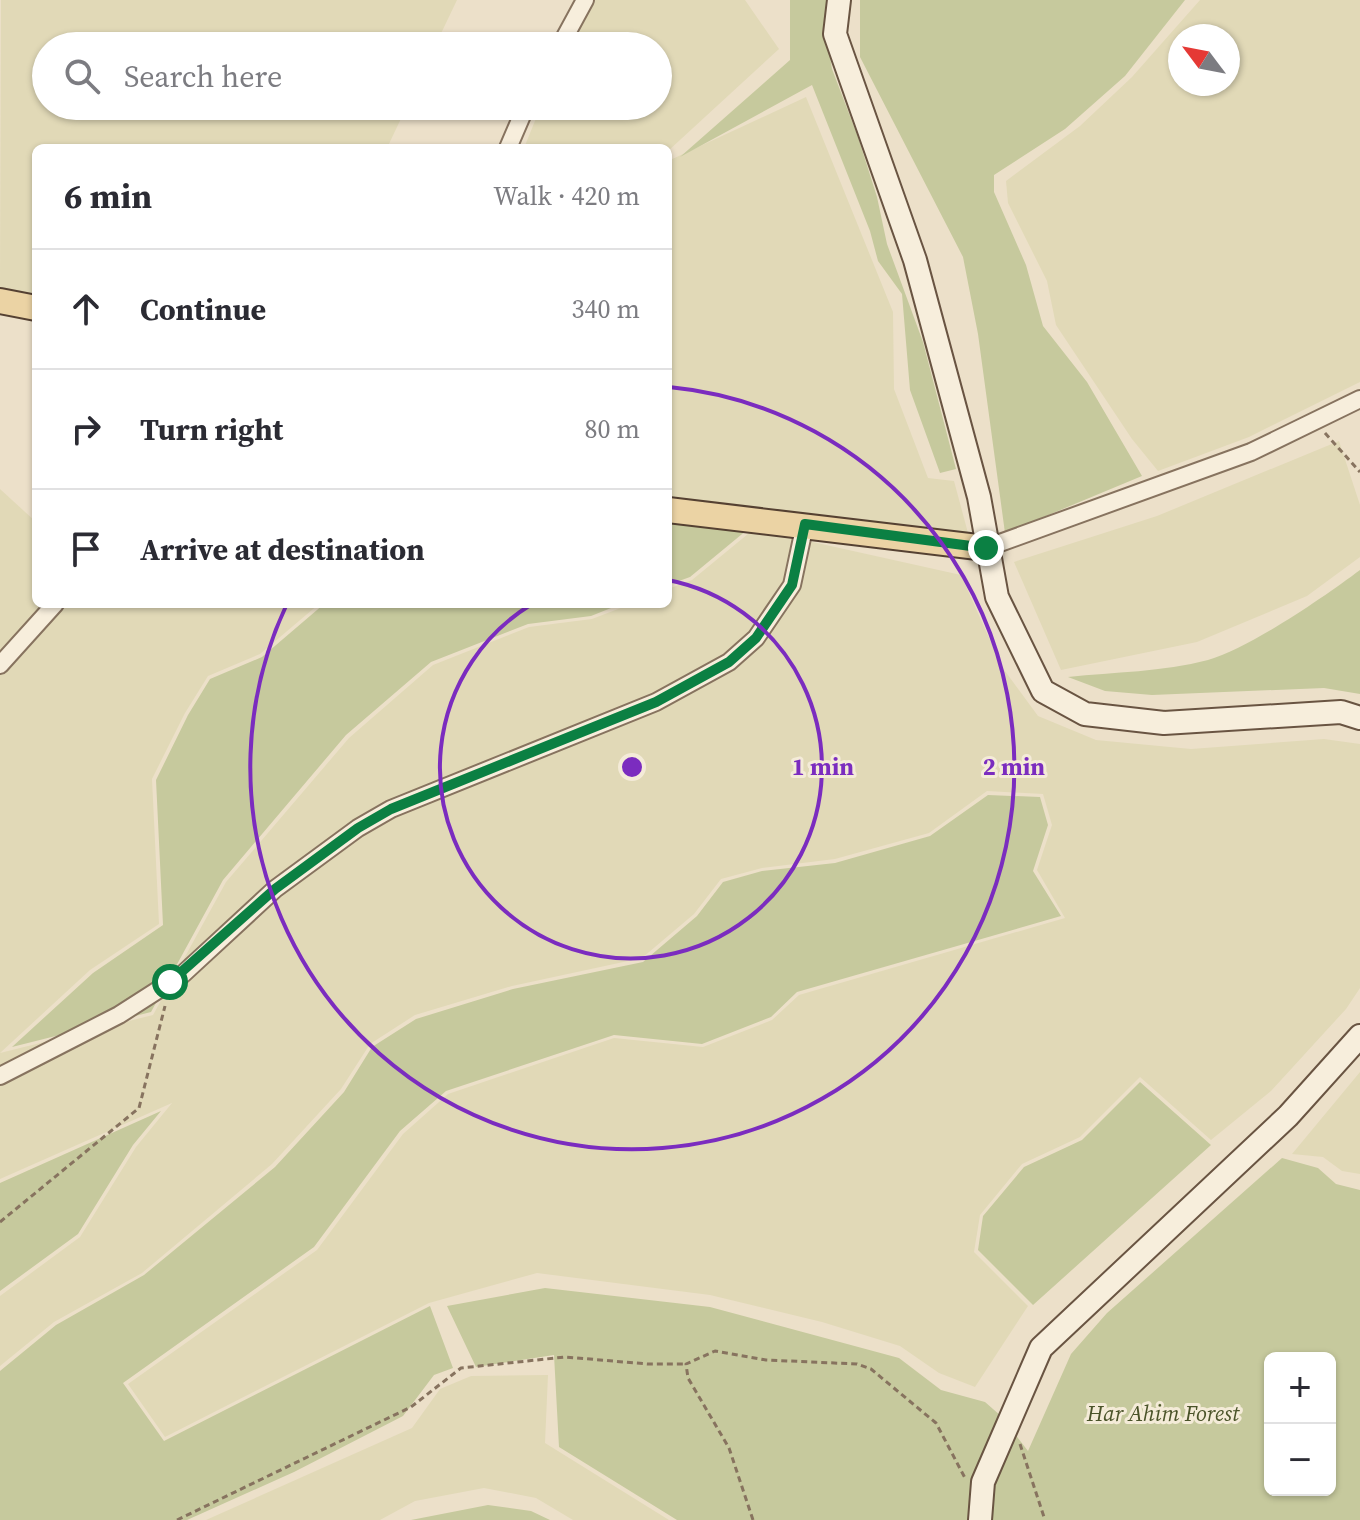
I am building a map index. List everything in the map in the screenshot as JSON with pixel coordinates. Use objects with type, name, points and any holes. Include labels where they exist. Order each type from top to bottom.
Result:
[{"type":"main road","points":[[839,0],[835,34],[915,260],[979,497],[997,597],[1043,691],[1085,714],[1164,723],[1341,712],[1360,718]]},
{"type":"main road","points":[[0,301],[32,307]]},
{"type":"main road","points":[[672,510],[986,548]]},
{"type":"main road","points":[[980,1520],[983,1482],[1041,1348],[1288,1116],[1360,1036]]},
{"type":"street","points":[[568,32],[585,0]]},
{"type":"street","points":[[510,144],[520,120]]},
{"type":"street","points":[[986,548],[1251,452],[1360,399]]},
{"type":"street","points":[[0,1076],[119,1015],[170,982],[275,889],[369,821],[391,809],[656,702],[729,662],[756,638],[792,585],[805,524]]},
{"type":"street","points":[[0,665],[51,608]]},
{"type":"path","points":[[1315,421],[1360,472]]},
{"type":"path","points":[[0,1222],[139,1108],[170,982]]},
{"type":"path","points":[[177,1520],[411,1407],[461,1368],[565,1357],[686,1364],[715,1351],[766,1360],[857,1364],[871,1369],[936,1423],[968,1482],[983,1482]]},
{"type":"path","points":[[686,1364],[688,1378],[729,1448],[753,1520]]},
{"type":"path","points":[[1010,1421],[1045,1520]]},
{"type":"shaded area","points":[[1,0],[457,0],[442,32],[32,32],[32,120],[400,120],[389,144],[32,144],[32,298],[0,287]]},
{"type":"shaded area","points":[[593,0],[745,0],[779,49],[672,147],[672,144],[526,144],[535,120],[672,120],[672,32],[576,32]]},
{"type":"shaded area","points":[[1200,0],[1360,0],[1360,382],[1249,437],[1158,471],[1132,439],[1056,325],[1047,281],[1008,203],[1006,181],[1080,126],[1132,77],[1168,36],[1168,96],[1240,96],[1240,24],[1179,24]]},
{"type":"shaded area","points":[[806,97],[893,312],[894,389],[928,478],[954,481],[968,533],[672,497],[672,159]]},
{"type":"shaded area","points":[[1339,441],[1360,505],[1360,557],[1307,596],[1197,642],[1061,670],[1014,562],[1157,516]]},
{"type":"shaded area","points":[[0,489],[32,518],[32,608],[314,608],[260,654],[208,676],[185,713],[152,779],[159,924],[90,970],[0,1053]]},
{"type":"shaded area","points":[[754,529],[961,575],[1002,667],[1038,716],[1096,740],[1191,749],[1324,739],[1360,744],[1360,988],[1346,1009],[1271,1091],[1211,1140],[1140,1077],[1080,1137],[1022,1164],[980,1215],[974,1252],[1028,1306],[975,1387],[939,1373],[900,1346],[822,1322],[710,1295],[537,1273],[429,1303],[165,1437],[128,1384],[317,1250],[403,1134],[448,1094],[614,1038],[703,1047],[772,1020],[799,995],[1065,918],[1037,870],[1052,825],[1043,794],[987,791],[929,833],[835,859],[762,868],[721,879],[694,914],[642,958],[512,986],[415,1015],[370,1044],[341,1089],[272,1164],[142,1273],[54,1322],[0,1366],[0,1296],[80,1237],[136,1147],[172,1103],[0,1179],[0,1053],[153,1015],[226,882],[349,738],[433,665],[529,627],[592,619],[621,608],[672,608],[672,588],[692,580]]},
{"type":"shaded area","points":[[1360,1072],[1360,1174],[1342,1171],[1323,1157],[1292,1154]]},
{"type":"shaded area","points":[[548,1375],[545,1443],[669,1520],[573,1520],[536,1498],[484,1488],[415,1501],[380,1520],[206,1520],[412,1428],[440,1389],[471,1376]]},
{"type":"green space","points":[[790,0],[830,0],[826,31],[832,69],[877,197],[887,244],[923,342],[956,469],[940,473],[910,390],[902,294],[878,261],[870,231],[812,85],[680,157],[790,60]]},
{"type":"green space","points":[[860,0],[1185,0],[1125,76],[1065,129],[994,175],[994,192],[1026,265],[1043,326],[1087,382],[1142,476],[1005,533],[978,334],[963,257],[860,57]]},
{"type":"green space","points":[[672,519],[753,525],[690,577],[672,584]]},
{"type":"green space","points":[[1360,570],[1360,694],[1324,688],[1152,695],[1105,691],[1068,677],[1174,667],[1225,654],[1286,621]]},
{"type":"green space","points":[[319,608],[611,608],[591,616],[528,624],[431,662],[346,735],[223,880],[151,1012],[12,1047],[93,973],[163,925],[156,780],[188,715],[210,679],[262,657]]},
{"type":"green space","points":[[988,795],[1040,797],[1048,825],[1033,871],[1061,916],[797,992],[771,1017],[702,1044],[614,1035],[446,1091],[400,1131],[314,1247],[123,1383],[164,1441],[430,1306],[453,1368],[434,1375],[403,1416],[294,1472],[187,1520],[0,1520],[0,1371],[56,1325],[144,1275],[275,1167],[344,1092],[372,1047],[416,1019],[513,989],[643,962],[697,916],[723,882],[762,871],[835,863],[930,836]]},
{"type":"green space","points":[[1140,1082],[1211,1145],[1033,1305],[978,1250],[983,1216],[1024,1167],[1082,1140]]},
{"type":"green space","points":[[161,1111],[133,1145],[78,1234],[0,1291],[0,1183]]},
{"type":"green space","name":"Har Ahim Forest","points":[[1282,1158],[1318,1168],[1336,1184],[1360,1190],[1360,1520],[677,1520],[559,1447],[554,1355],[476,1367],[447,1306],[545,1288],[710,1307],[899,1358],[941,1390],[985,1402],[1001,1416],[1028,1451],[1071,1354],[1107,1313]]},
{"type":"green space","points":[[488,1505],[531,1511],[550,1520],[411,1520]]},
{"type":"route","points":[[170,982],[183,974],[275,889],[358,828],[391,809],[656,702],[729,662],[756,638],[792,585],[805,524],[986,548]]}]
